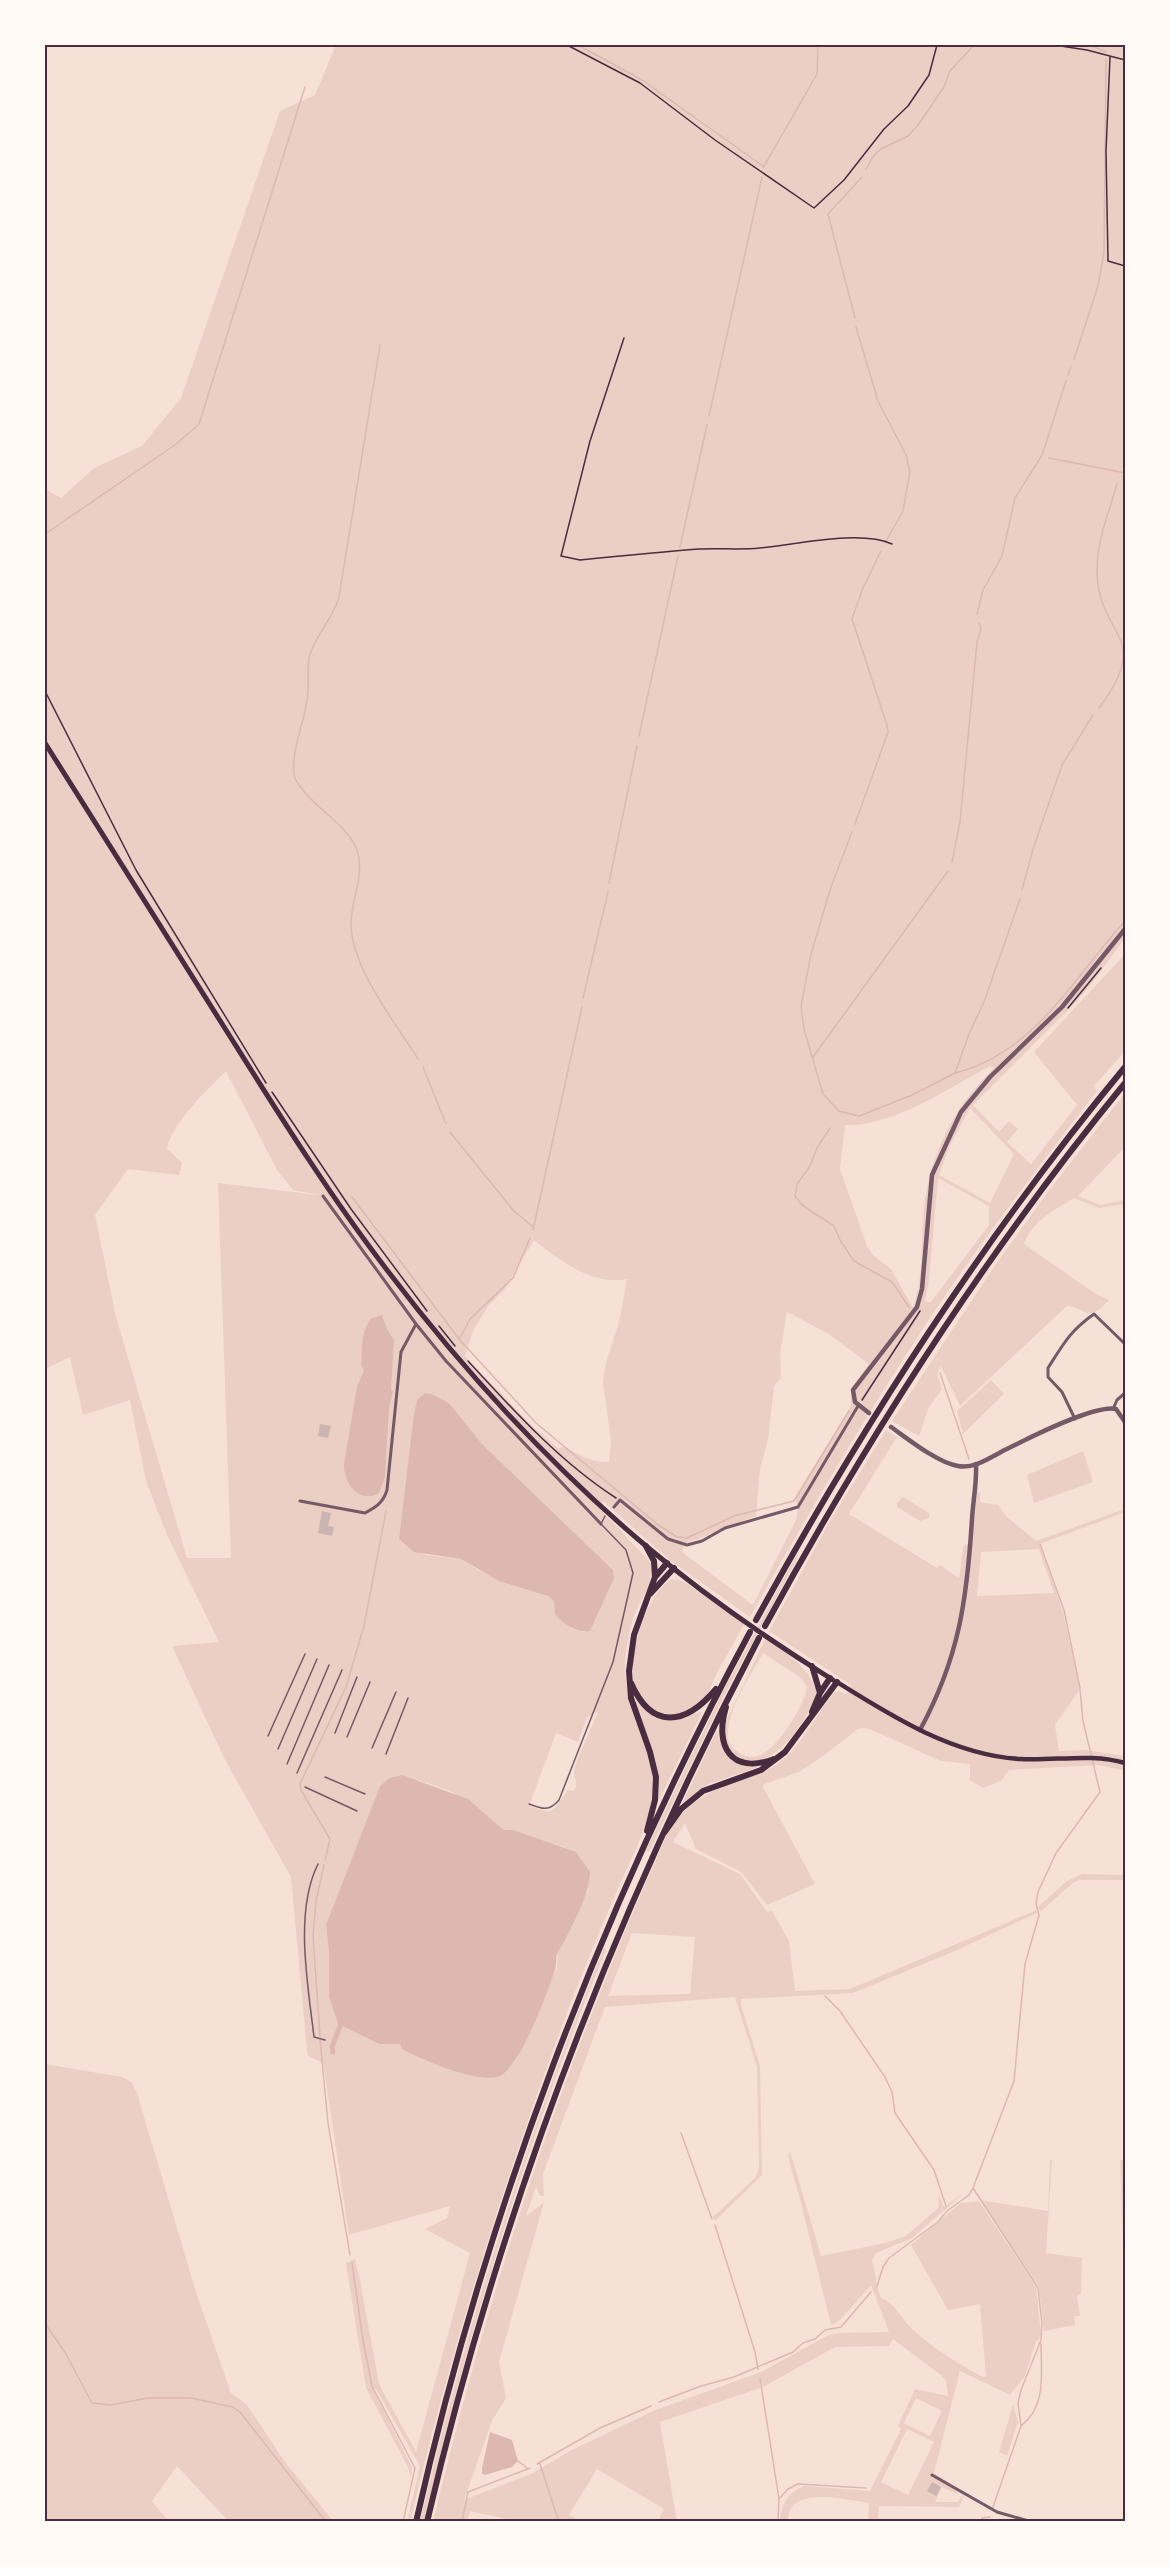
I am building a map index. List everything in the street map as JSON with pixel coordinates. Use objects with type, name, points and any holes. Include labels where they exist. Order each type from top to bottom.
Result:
[{"type":"highway","points":[[756,1620],[837,1477],[925,1339],[1014,1211],[1125,1067]]},
{"type":"highway","points":[[765,1626],[842,1490],[934,1343],[1022,1217],[1125,1083]]},
{"type":"highway","points":[[642,1849],[655,1800],[656,1777],[651,1752],[631,1698],[630,1680],[631,1646],[638,1619],[655,1577],[654,1561],[646,1546]]},
{"type":"highway","points":[[655,1577],[667,1563]]},
{"type":"highway","points":[[650,1594],[674,1568]]},
{"type":"highway","points":[[416,2522],[459,2355],[506,2198],[562,2043],[642,1849],[723,1682],[750,1632]]},
{"type":"highway","points":[[427,2522],[472,2347],[516,2201],[586,2010],[658,1840],[759,1638]]},
{"type":"highway","points":[[812,1666],[820,1693]]},
{"type":"highway","points":[[811,1716],[820,1693],[830,1678]]},
{"type":"highway","points":[[630,1680],[638,1698],[649,1710],[660,1716],[675,1718],[687,1715],[699,1708],[723,1682]]},
{"type":"highway","points":[[658,1840],[681,1809],[703,1791],[760,1770],[778,1758],[793,1742],[837,1682]]},
{"type":"highway","points":[[730,1692],[721,1730],[722,1741],[728,1751],[739,1761],[750,1764],[764,1763],[778,1758]]},
{"type":"main road","points":[[45,743],[282,1119],[385,1268],[504,1410],[601,1505],[667,1563],[778,1643],[830,1678],[936,1738],[994,1756],[1021,1759],[1088,1757],[1125,1763]]},
{"type":"street","points":[[869,1413],[858,1406],[853,1397],[856,1385],[908,1321],[920,1299],[932,1175],[954,1124],[967,1102],[1074,994],[1125,929]]},
{"type":"street","points":[[323,1196],[416,1324],[498,1418],[601,1524]]},
{"type":"street","points":[[1075,1419],[1069,1402],[1048,1377],[1048,1368],[1067,1338],[1083,1320],[1094,1314],[1125,1344]]},
{"type":"street","points":[[300,1501],[365,1513],[384,1499],[387,1490],[401,1352],[416,1324]]},
{"type":"street","points":[[1113,1408],[1117,1400],[1125,1393]]},
{"type":"street","points":[[614,1507],[620,1500],[668,1539],[687,1545],[702,1541],[725,1528],[798,1507],[858,1406]]},
{"type":"street","points":[[891,1427],[943,1461],[956,1466],[968,1467],[1100,1409],[1113,1408],[1125,1420]]},
{"type":"street","points":[[920,1730],[938,1697],[957,1640],[968,1573],[976,1464]]},
{"type":"street","points":[[968,1467],[975,1476]]},
{"type":"street","points":[[932,2475],[997,2512],[1032,2522]]},
{"type":"lane","points":[[529,1804],[544,1810],[553,1807],[559,1800],[613,1662],[633,1573],[626,1550],[601,1524],[605,1516]]},
{"type":"lane","points":[[268,1736],[305,1654]]},
{"type":"lane","points":[[278,1749],[317,1659]]},
{"type":"lane","points":[[287,1764],[329,1665]]},
{"type":"lane","points":[[297,1773],[342,1670]]},
{"type":"lane","points":[[335,1732],[357,1677]]},
{"type":"lane","points":[[347,1737],[370,1682]]},
{"type":"lane","points":[[372,1748],[396,1692]]},
{"type":"lane","points":[[386,1754],[408,1698]]},
{"type":"lane","points":[[325,1777],[365,1794]]},
{"type":"lane","points":[[305,1787],[357,1811]]},
{"type":"lane","points":[[318,1864],[310,1883],[305,1936],[314,2037],[325,2040]]},
{"type":"path","points":[[567,45],[640,83],[716,140],[814,208],[844,180],[878,136],[908,106],[929,75],[937,45]]},
{"type":"path","points":[[1054,45],[1087,50],[1125,60]]},
{"type":"path","points":[[1110,57],[1106,151],[1108,261],[1125,266]]},
{"type":"path","points":[[624,338],[590,441],[561,556],[580,560],[700,549],[759,549],[812,540],[881,541],[892,544]]},
{"type":"path","points":[[45,691],[136,870],[269,1088],[351,1209],[429,1314]]},
{"type":"path","points":[[1069,1007],[1103,965]]},
{"type":"path","points":[[858,1406],[919,1315],[923,1304]]},
{"type":"path","points":[[436,1322],[457,1347]]},
{"type":"path","points":[[464,1356],[530,1426],[576,1467],[620,1500]]},
{"type":"path","points":[[1125,2131],[1125,2217]]},
{"type":"path","points":[[1125,2503],[1125,2511]]},
{"type":"shaded area","points":[[336,45],[1125,45],[1125,938],[1090,986],[1070,1008],[973,1105],[999,1132],[1009,1121],[1018,1129],[1007,1142],[1031,1164],[1077,1105],[1034,1052],[1125,954],[1125,1051],[1094,1086],[1097,1091],[991,1231],[930,1318],[837,1466],[750,1617],[671,1561],[604,1502],[599,1508],[651,1563],[651,1578],[630,1630],[625,1664],[630,1699],[651,1767],[652,1802],[641,1836],[572,2000],[515,2157],[458,2338],[410,2522],[407,2522],[420,2466],[376,2389],[373,2389],[412,2467],[411,2478],[408,2467],[366,2388],[346,2263],[355,2259],[379,2384],[416,2452],[470,2253],[425,2229],[447,2218],[450,2206],[349,2235],[324,2069],[321,2062],[308,2056],[307,2051],[291,1877],[225,1760],[172,1646],[219,1642],[167,1535],[146,1481],[130,1400],[83,1415],[70,1357],[45,1369],[45,489],[61,498],[94,468],[142,446],[181,398],[280,111],[315,95]],"holes":[[[990,1066],[994,1068],[965,1101],[953,1119],[935,1157],[925,1199],[920,1276],[913,1308],[891,1269],[873,1255],[867,1246],[840,1169],[845,1125],[882,1120],[920,1104]],[[226,1071],[277,1170],[293,1190],[319,1195],[218,1183],[231,1558],[187,1558],[116,1317],[95,1215],[128,1169],[179,1175],[182,1163],[167,1148],[170,1138],[183,1117]],[[970,1108],[1014,1154],[990,1203],[939,1175],[949,1147]],[[938,1178],[989,1206],[989,1225],[930,1303],[925,1301],[929,1280]],[[534,1240],[555,1256],[589,1275],[602,1279],[627,1279],[619,1322],[605,1366],[603,1383],[611,1441],[609,1462],[591,1459],[563,1446],[559,1449],[533,1427],[465,1356],[474,1329],[488,1306],[504,1290]],[[787,1312],[829,1334],[869,1364],[851,1388],[851,1406],[795,1497],[798,1508],[797,1518],[753,1605],[682,1552],[685,1543],[756,1516],[760,1469],[768,1440],[774,1386],[781,1378],[780,1355]],[[417,1400],[450,1404],[482,1444],[613,1570],[584,1632],[560,1619],[554,1600],[548,1596],[480,1571],[461,1559],[426,1555],[399,1539]],[[598,1712],[575,1767],[574,1791],[568,1790],[555,1808],[549,1812],[529,1806],[556,1733],[578,1742],[587,1717]],[[418,1780],[450,1791],[480,1809],[504,1830],[564,1847],[590,1872],[588,1891],[558,1951],[557,1967],[530,2031],[514,2063],[496,2077],[471,2074],[436,2065],[402,2049],[400,2044],[379,2044],[338,2024],[329,1997],[329,1953],[326,1926],[380,1786]]]},
{"type":"shaded area","points":[[1125,1093],[1125,1147],[1078,1196],[1100,1205],[1125,1200],[1125,1204],[1099,1208],[1074,1198],[1038,1223],[1024,1244],[1096,1294],[1109,1300],[1096,1312],[1091,1313],[1067,1306],[960,1406],[941,1366],[937,1373],[942,1389],[929,1407],[919,1436],[892,1421],[996,1264],[1050,1189]]},
{"type":"shaded area","points":[[382,1315],[394,1340],[391,1389],[393,1392],[389,1408],[385,1477],[379,1493],[365,1496],[359,1494],[349,1484],[344,1464],[357,1387],[364,1370],[361,1365],[364,1332],[370,1319]]},
{"type":"shaded area","points":[[991,1380],[1004,1394],[963,1434],[957,1411]]},
{"type":"shaded area","points":[[425,1393],[432,1394],[450,1404],[482,1444],[613,1570],[614,1578],[590,1631],[577,1629],[562,1622],[556,1615],[554,1601],[548,1596],[499,1581],[461,1559],[414,1552],[399,1539],[414,1414],[417,1400]]},
{"type":"shaded area","points":[[886,1430],[897,1437],[849,1514],[937,1568],[940,1565],[959,1578],[963,1548],[965,1544],[972,1545],[977,1492],[980,1493],[980,1502],[998,1505],[1006,1516],[1036,1541],[1125,1509],[1125,1512],[1040,1544],[1063,1612],[1080,1689],[1055,1725],[1059,1751],[1086,1750],[1125,1756],[1125,1771],[1099,1765],[1009,1770],[1001,1781],[983,1788],[970,1780],[970,1764],[941,1761],[874,1731],[865,1728],[858,1729],[799,1772],[762,1785],[815,1884],[767,1905],[741,1872],[696,1849],[685,1823],[673,1842],[740,1874],[767,1912],[772,1911],[789,1941],[795,1991],[850,1989],[1037,1910],[1037,1913],[955,1951],[853,1993],[741,1999],[760,2066],[762,2175],[715,2221],[713,2217],[755,2178],[759,2168],[757,2067],[735,1997],[605,2007],[543,2174],[544,2196],[540,2196],[536,2187],[526,2216],[544,2202],[499,2362],[506,2398],[492,2421],[464,2500],[533,2473],[570,2451],[653,2411],[761,2372],[827,2336],[839,2333],[889,2332],[871,2285],[840,2320],[831,2325],[788,2157],[790,2151],[821,2256],[885,2243],[906,2236],[938,2208],[939,2195],[944,2207],[964,2193],[912,2238],[876,2253],[872,2261],[881,2298],[890,2303],[910,2327],[927,2341],[954,2361],[983,2377],[986,2376],[980,2304],[948,2310],[911,2245],[961,2203],[979,2201],[1036,2287],[1041,2334],[1036,2341],[1025,2376],[1010,2395],[960,2371],[934,2473],[959,2489],[957,2494],[942,2487],[935,2502],[958,2502],[962,2495],[964,2496],[959,2507],[879,2506],[878,2522],[868,2522],[869,2503],[833,2498],[807,2498],[790,2510],[788,2522],[780,2522],[786,2500],[805,2486],[870,2491],[901,2429],[898,2426],[915,2389],[948,2396],[946,2381],[941,2375],[893,2339],[889,2346],[835,2347],[763,2387],[760,2377],[760,2388],[660,2422],[677,2522],[657,2522],[664,2509],[597,2469],[569,2515],[581,2522],[521,2522],[470,2511],[467,2522],[433,2522],[479,2345],[533,2174],[595,2005],[666,1837],[680,1816],[707,1794],[761,1773],[779,1763],[795,1747],[834,1693],[839,1691],[846,1694],[851,1685],[769,1631],[830,1521]],"holes":[[[1039,1549],[1054,1593],[977,1596],[981,1552]],[[632,1933],[695,1937],[690,1994],[608,1996]],[[916,2398],[942,2411],[930,2436],[904,2423]],[[907,2429],[934,2442],[908,2495],[881,2482]]]},
{"type":"shaded area","points":[[1083,1451],[1093,1482],[1034,1503],[1027,1475]]},
{"type":"shaded area","points":[[903,1497],[929,1513],[929,1518],[920,1521],[897,1507],[897,1503]]},
{"type":"shaded area","points":[[797,1554],[799,1555],[727,1690],[649,1852],[646,1850],[721,1695]]},
{"type":"shaded area","points":[[672,1579],[683,1581],[744,1624],[705,1698],[696,1707],[676,1714],[655,1710],[646,1703],[634,1683],[633,1672],[636,1642],[647,1611],[663,1586]]},
{"type":"shaded area","points":[[765,1639],[802,1667],[817,1692],[806,1716],[787,1742],[764,1759],[751,1761],[734,1754],[726,1743],[724,1725]],"holes":[[[763,1653],[801,1678],[807,1687],[805,1695],[781,1737],[758,1756],[747,1757],[732,1747],[728,1735],[732,1711]]]},
{"type":"shaded area","points":[[637,1701],[652,1714],[664,1719],[677,1720],[702,1712],[658,1802],[658,1778],[654,1754],[635,1703]]},
{"type":"shaded area","points":[[717,1730],[725,1752],[745,1765],[759,1767],[709,1784],[682,1804]]},
{"type":"shaded area","points":[[402,1775],[468,1799],[504,1830],[513,1830],[576,1852],[590,1872],[585,1896],[557,1954],[555,1970],[532,2029],[506,2072],[497,2077],[475,2076],[435,2064],[402,2049],[400,2044],[379,2044],[338,2024],[329,1997],[329,1953],[326,1925],[380,1786],[390,1778]]},
{"type":"shaded area","points":[[1082,1874],[1125,1875],[1125,1880],[1079,1880],[1040,1912],[1038,1907],[1067,1881]]},
{"type":"shaded area","points":[[604,1948],[606,1950],[551,2090],[503,2232],[461,2376],[424,2522],[420,2522],[457,2376],[500,2232],[549,2089]]},
{"type":"shaded area","points":[[45,2064],[122,2077],[131,2082],[137,2093],[196,2292],[231,2393],[247,2405],[285,2462],[334,2522],[229,2522],[177,2466],[152,2501],[169,2522],[45,2522],[45,2296],[47,2295],[45,2288]]},
{"type":"shaded area","points":[[1050,2160],[1052,2160],[1046,2253],[1082,2258],[1081,2294],[1077,2296],[1080,2316],[1074,2316],[1075,2325],[1044,2331],[1039,2287],[980,2200],[1048,2211]]},
{"type":"shaded area","points":[[1120,2160],[1125,2160],[1125,2300]]},
{"type":"shaded area","points":[[1013,2405],[1018,2422],[1007,2456],[999,2452]]},
{"type":"shaded area","points":[[490,2432],[512,2440],[518,2461],[512,2467],[485,2475],[482,2474],[482,2468]]},
{"type":"building","points":[[320,1424],[331,1426],[328,1438],[318,1436]]},
{"type":"building","points":[[322,1511],[331,1513],[328,1526],[334,1527],[332,1536],[318,1533]]},
{"type":"building","points":[[932,2482],[941,2487],[936,2496],[927,2491]]},
{"type":"waterway","points":[[578,45],[642,80],[763,166]]},
{"type":"waterway","points":[[763,168],[817,74],[818,45]]},
{"type":"waterway","points":[[866,169],[874,155],[881,149],[908,136],[918,125],[944,87],[950,71],[974,45]]},
{"type":"waterway","points":[[1089,45],[1106,52]]},
{"type":"waterway","points":[[1074,359],[1098,286],[1104,253],[1106,59]]},
{"type":"waterway","points":[[45,534],[175,445],[199,424],[305,87]]},
{"type":"waterway","points":[[709,416],[762,177]]},
{"type":"waterway","points":[[855,318],[828,214],[862,177]]},
{"type":"waterway","points":[[856,327],[878,401],[906,455],[910,472],[903,511],[885,543]]},
{"type":"waterway","points":[[380,345],[339,597],[310,654],[307,700],[295,752],[294,774],[306,794],[339,824],[357,850],[360,868],[351,922],[358,957],[386,1011],[418,1059]]},
{"type":"waterway","points":[[1068,375],[1071,366]]},
{"type":"waterway","points":[[977,614],[983,590],[1002,556],[1015,498],[1042,455],[1066,381]]},
{"type":"waterway","points":[[680,547],[707,425]]},
{"type":"waterway","points":[[1049,458],[1125,473]]},
{"type":"waterway","points":[[1099,708],[1115,684],[1122,665],[1123,650],[1100,594],[1097,573],[1101,539],[1117,484]]},
{"type":"waterway","points":[[855,824],[888,732],[852,619],[863,588],[881,551]]},
{"type":"waterway","points":[[639,736],[678,556]]},
{"type":"waterway","points":[[952,862],[960,822],[977,642],[981,629],[979,623]]},
{"type":"waterway","points":[[1022,890],[1033,849],[1062,765],[1093,715]]},
{"type":"waterway","points":[[609,883],[637,746]]},
{"type":"waterway","points":[[852,832],[831,887],[811,954],[801,1006],[804,1029],[823,1094],[839,1111],[859,1116],[912,1095],[955,1073],[984,1002],[1020,899]]},
{"type":"waterway","points":[[813,1057],[948,871]]},
{"type":"waterway","points":[[583,998],[608,892]]},
{"type":"waterway","points":[[955,1073],[983,1063],[1008,1049],[1030,1031],[1051,1011],[1125,921]]},
{"type":"waterway","points":[[533,1230],[582,1007]]},
{"type":"waterway","points":[[423,1067],[446,1124]]},
{"type":"waterway","points":[[830,1128],[817,1148],[810,1166],[797,1184],[795,1196],[802,1205],[834,1226],[854,1261],[892,1282],[909,1307]]},
{"type":"waterway","points":[[450,1132],[513,1210],[532,1226]]},
{"type":"waterway","points":[[352,1197],[459,1339],[536,1423],[657,1524],[677,1537],[687,1538],[734,1516],[794,1501],[849,1411]]},
{"type":"waterway","points":[[460,1338],[470,1319],[513,1278],[530,1238]]},
{"type":"waterway","points":[[940,1373],[969,1459]]},
{"type":"waterway","points":[[325,1860],[330,1839],[301,1790],[300,1784],[346,1687],[364,1626],[386,1511]]},
{"type":"waterway","points":[[1040,1544],[1064,1610],[1080,1688]]},
{"type":"waterway","points":[[993,2507],[1021,2426],[1018,2403],[1041,2340],[1042,2324],[1038,2288],[973,2188],[1014,2081],[1025,1964],[1039,1915],[1036,1904],[1038,1892],[1056,1853],[1100,1792],[1083,1721],[1080,1690]]},
{"type":"waterway","points":[[320,2036],[313,1936],[316,1901],[324,1865]]},
{"type":"waterway","points":[[825,1996],[840,2011],[885,2077],[892,2092],[895,2113],[934,2170],[946,2206]]},
{"type":"waterway","points":[[333,2052],[332,2047],[340,2026]]},
{"type":"waterway","points":[[320,2040],[328,2123],[350,2255]]},
{"type":"waterway","points":[[681,2133],[712,2219]]},
{"type":"waterway","points":[[877,2286],[883,2267],[889,2258],[938,2222],[947,2211],[969,2195],[973,2188]]},
{"type":"waterway","points":[[715,2225],[755,2352],[758,2369]]},
{"type":"waterway","points":[[352,2263],[372,2386],[415,2468],[403,2522]]},
{"type":"waterway","points":[[659,2402],[701,2386],[734,2377],[793,2352],[825,2330],[841,2327],[871,2292]]},
{"type":"waterway","points":[[45,2323],[66,2354],[92,2403],[111,2405],[148,2398],[191,2398],[233,2407],[240,2412],[326,2522]]},
{"type":"waterway","points":[[1021,2426],[1029,2418],[1039,2399],[1042,2377],[1041,2344]]},
{"type":"waterway","points":[[760,2378],[779,2499],[778,2522]]},
{"type":"waterway","points":[[537,2464],[600,2428],[651,2406]]},
{"type":"waterway","points":[[518,2461],[527,2468]]},
{"type":"waterway","points":[[540,2464],[559,2522]]},
{"type":"waterway","points":[[462,2522],[468,2492],[530,2468]]},
{"type":"waterway","points":[[780,2498],[788,2489],[798,2484],[866,2488]]},
{"type":"waterway","points":[[982,2522],[982,2518],[990,2517]]}]
